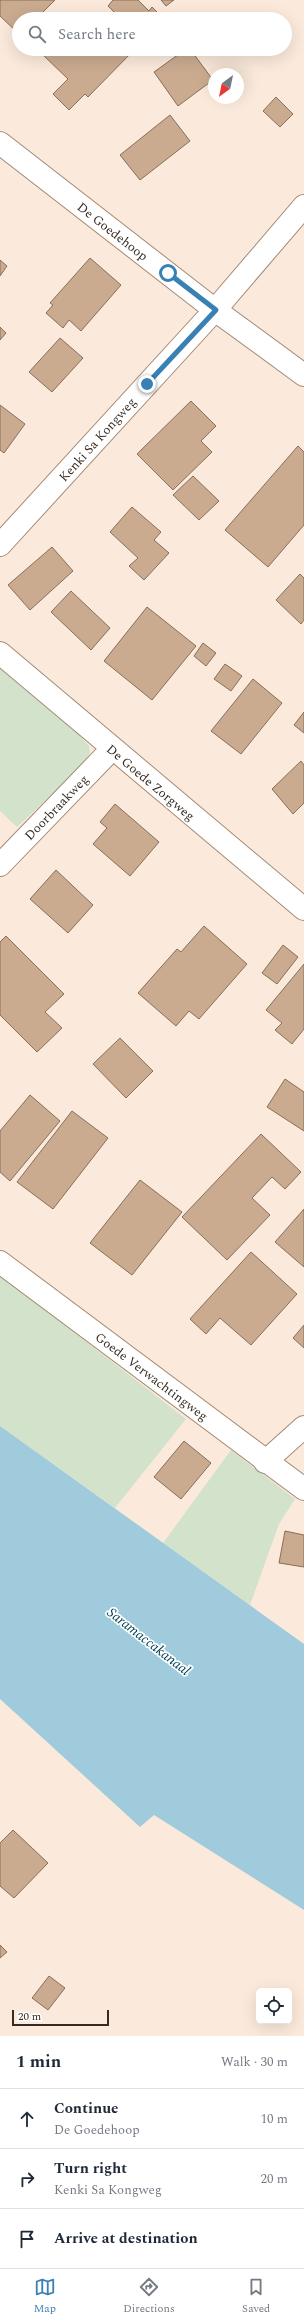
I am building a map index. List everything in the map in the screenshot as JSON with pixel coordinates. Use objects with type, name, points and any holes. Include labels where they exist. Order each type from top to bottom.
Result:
[{"type":"street","name":"De Goedehoop","points":[[0,143],[216,310],[304,375]]},
{"type":"street","name":"Kenki Sa Kongweg","points":[[0,545],[216,310],[304,206]]},
{"type":"street","name":"De Goede Zorgweg","points":[[0,653],[112,749],[304,909]]},
{"type":"street","name":"Doorbraakweg","points":[[0,865],[112,749]]},
{"type":"street","name":"Goede Verwachtingweg","points":[[0,1262],[265,1462],[304,1489]]},
{"type":"street","points":[[265,1462],[304,1427]]},
{"type":"green space","points":[[0,668],[80,736],[89,746],[90,753],[80,768],[17,827],[0,811]]},
{"type":"green space","points":[[0,1275],[186,1419],[115,1508],[0,1426]]},
{"type":"green space","points":[[231,1450],[295,1499],[279,1524],[250,1605],[163,1543]]},
{"type":"water","name":"Saramaccakanaal","points":[[0,1426],[304,1644],[304,1910],[154,1815],[140,1827],[0,1699]]},
{"type":"building","points":[[0,0],[55,0],[43,12],[12,12],[12,27],[0,16]]},
{"type":"building","points":[[113,0],[138,0],[149,11],[152,7],[157,12],[114,12],[108,6]]},
{"type":"building","points":[[161,0],[174,0],[166,6]]},
{"type":"building","points":[[44,56],[128,56],[88,97],[85,94],[69,110],[53,94],[68,79]]},
{"type":"building","points":[[176,56],[195,56],[208,73],[208,84],[178,106],[154,72]]},
{"type":"building","points":[[276,97],[293,114],[280,127],[263,111]]},
{"type":"building","points":[[170,115],[190,141],[140,180],[120,155]]},
{"type":"building","points":[[90,258],[121,285],[81,331],[69,320],[63,328],[46,313],[53,305],[50,303]]},
{"type":"building","points":[[0,260],[7,266],[0,276]]},
{"type":"building","points":[[0,327],[6,333],[0,340]]},
{"type":"building","points":[[60,338],[83,358],[52,392],[29,372]]},
{"type":"building","points":[[191,401],[216,426],[201,441],[212,452],[173,490],[137,454]]},
{"type":"building","points":[[0,405],[25,424],[4,453],[0,450]]},
{"type":"building","points":[[298,446],[304,452],[304,525],[268,567],[225,530]]},
{"type":"building","points":[[193,476],[219,501],[199,520],[173,495]]},
{"type":"building","points":[[132,507],[161,532],[154,540],[169,553],[144,580],[129,566],[138,558],[110,532]]},
{"type":"building","points":[[52,547],[73,571],[30,610],[8,585]]},
{"type":"building","points":[[300,574],[304,578],[304,620],[301,624],[276,600]]},
{"type":"building","points":[[71,591],[110,628],[91,650],[51,612]]},
{"type":"building","points":[[147,607],[196,646],[152,700],[104,661]]},
{"type":"building","points":[[203,643],[216,653],[206,666],[194,656]]},
{"type":"building","points":[[225,664],[242,676],[231,691],[214,679]]},
{"type":"building","points":[[253,679],[282,703],[241,754],[211,731]]},
{"type":"building","points":[[304,712],[304,733],[294,725]]},
{"type":"building","points":[[301,761],[304,765],[304,803],[293,814],[272,789]]},
{"type":"building","points":[[115,804],[159,842],[130,876],[93,844],[107,828],[100,822]]},
{"type":"building","points":[[56,870],[93,905],[68,933],[30,899]]},
{"type":"building","points":[[204,926],[247,964],[199,1019],[189,1011],[176,1026],[138,993],[177,949],[181,952]]},
{"type":"building","points":[[6,936],[64,994],[45,1012],[62,1028],[37,1052],[0,1015],[0,942]]},
{"type":"building","points":[[283,945],[298,957],[277,984],[262,973]]},
{"type":"building","points":[[304,964],[304,1029],[292,1044],[275,1030],[282,1023],[266,1010]]},
{"type":"building","points":[[120,1038],[153,1071],[126,1098],[93,1064]]},
{"type":"building","points":[[285,1079],[304,1092],[304,1131],[267,1107]]},
{"type":"building","points":[[30,1095],[60,1121],[10,1181],[0,1172],[0,1131]]},
{"type":"building","points":[[72,1111],[108,1138],[53,1209],[17,1182]]},
{"type":"building","points":[[261,1134],[301,1172],[285,1189],[272,1177],[252,1198],[270,1215],[227,1260],[182,1217]]},
{"type":"building","points":[[140,1180],[182,1212],[132,1275],[90,1243]]},
{"type":"building","points":[[304,1209],[304,1267],[275,1242]]},
{"type":"building","points":[[251,1252],[297,1294],[251,1345],[220,1318],[206,1334],[190,1319]]},
{"type":"building","points":[[304,1325],[304,1348],[293,1338]]},
{"type":"building","points":[[184,1441],[211,1463],[181,1499],[154,1477]]},
{"type":"building","points":[[285,1531],[304,1535],[304,1567],[279,1563]]},
{"type":"building","points":[[13,1830],[48,1863],[14,1898],[0,1886],[0,1843]]},
{"type":"building","points":[[0,1945],[7,1952],[0,1958]]},
{"type":"building","points":[[49,1976],[65,1988],[48,2010],[32,1998]]},
{"type":"route","points":[[147,384],[216,310],[168,273]]}]
